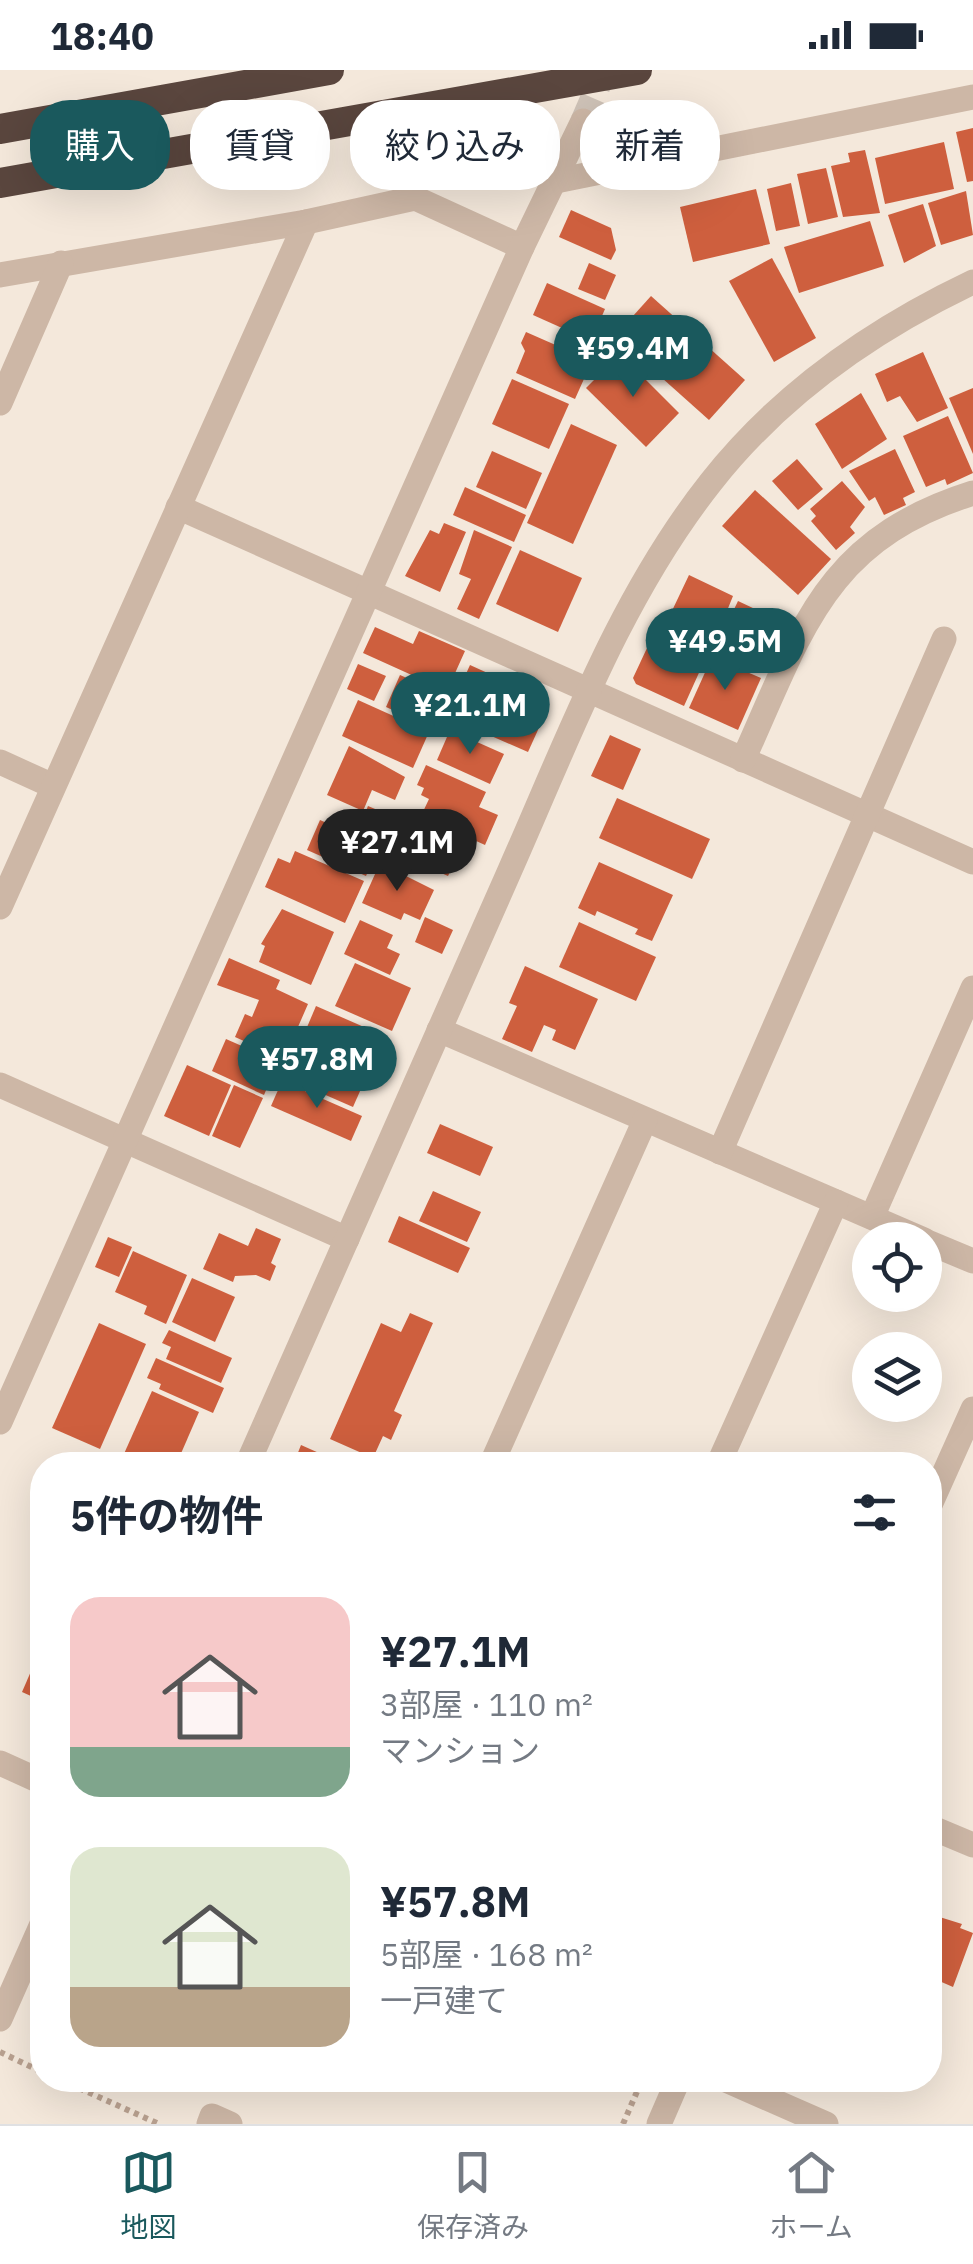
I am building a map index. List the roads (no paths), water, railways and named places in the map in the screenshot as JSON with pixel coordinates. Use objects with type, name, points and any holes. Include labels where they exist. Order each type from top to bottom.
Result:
[{"type":"highway","points":[[3,128],[329,70]]},
{"type":"highway","points":[[0,183],[637,70]]},
{"type":"street","points":[[560,180],[973,96]]},
{"type":"street","points":[[560,165],[580,127]]},
{"type":"street","points":[[0,1422],[547,190]]},
{"type":"street","points":[[0,275],[306,222],[415,198],[522,247]]},
{"type":"street","points":[[0,906],[306,222]]},
{"type":"street","points":[[0,403],[61,263]]},
{"type":"street","points":[[253,1452],[590,692],[654,562],[744,443],[780,407],[873,335],[973,282]]},
{"type":"street","points":[[743,760],[826,588],[888,530],[918,512],[973,492]]},
{"type":"street","points":[[178,507],[973,862]]},
{"type":"street","points":[[720,1152],[944,639]]},
{"type":"street","points":[[0,762],[53,786]]},
{"type":"street","points":[[872,1217],[973,988]]},
{"type":"street","points":[[439,1030],[883,1222]]},
{"type":"street","points":[[0,1085],[347,1239]]},
{"type":"street","points":[[498,1452],[645,1120]]},
{"type":"street","points":[[724,1452],[836,1202]]},
{"type":"street","points":[[942,1248],[973,1261]]},
{"type":"street","points":[[942,1478],[973,1409]]},
{"type":"street","points":[[0,1763],[30,1777]]},
{"type":"street","points":[[942,1830],[972,1841]]},
{"type":"street","points":[[0,2019],[30,1951]]},
{"type":"street","points":[[658,2124],[673,2092]]},
{"type":"street","points":[[753,2092],[826,2124]]},
{"type":"street","points":[[208,2124],[212,2116],[230,2124]]},
{"type":"tunnel","points":[[592,100],[605,70]]}]
